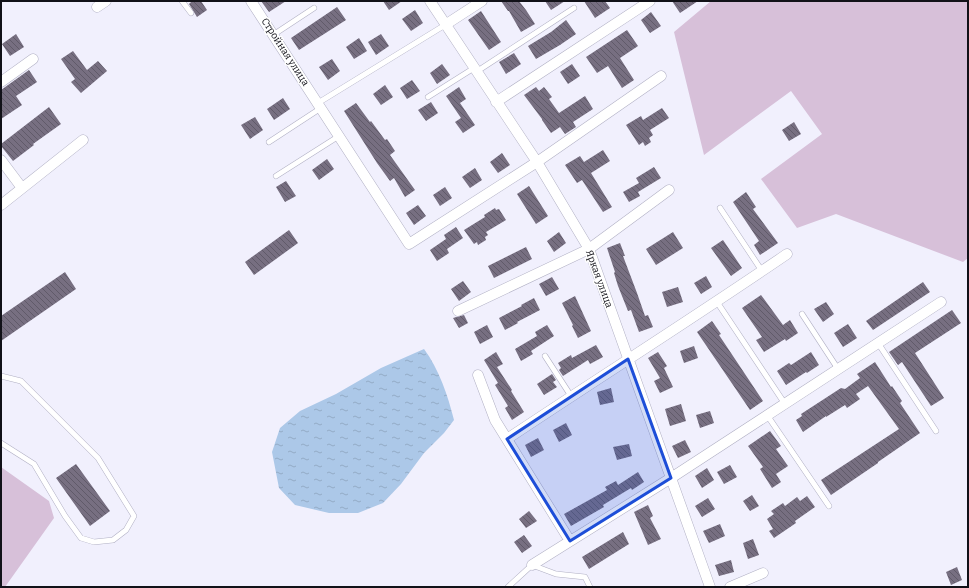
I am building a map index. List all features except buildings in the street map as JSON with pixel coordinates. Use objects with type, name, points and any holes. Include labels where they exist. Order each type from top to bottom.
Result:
[{"type":"street","name":"Стройная улица","points":[[251,1],[409,244],[537,162]]},
{"type":"street","name":"Яркая улица","points":[[430,1],[537,162],[589,249],[710,587]]},
{"type":"street","points":[[445,25],[482,1]]},
{"type":"street","points":[[496,102],[650,1]]},
{"type":"street","points":[[1,82],[34,59]]},
{"type":"street","points":[[537,162],[661,76]]},
{"type":"street","points":[[1,205],[83,140]]},
{"type":"street","points":[[1,160],[22,188]]},
{"type":"street","points":[[458,311],[589,249],[669,190]]},
{"type":"street","points":[[507,439],[788,254]]},
{"type":"street","points":[[532,565],[671,478],[941,302]]},
{"type":"street","points":[[478,376],[495,420],[570,541]]},
{"type":"street","points":[[730,587],[763,573]]},
{"type":"lane","points":[[182,1],[191,13]]},
{"type":"lane","points":[[273,35],[314,8]]},
{"type":"lane","points":[[428,97],[475,70],[574,8]]},
{"type":"lane","points":[[269,142],[320,105],[445,25]]},
{"type":"lane","points":[[276,176],[339,136]]},
{"type":"lane","points":[[720,208],[762,271]]},
{"type":"lane","points":[[717,302],[785,404]]},
{"type":"lane","points":[[802,314],[838,369]]},
{"type":"lane","points":[[878,343],[936,431]]},
{"type":"lane","points":[[545,356],[571,396]]},
{"type":"lane","points":[[1,376],[21,381],[98,458],[134,516],[126,530],[113,540],[94,542],[81,538],[65,516],[34,464],[1,443]]},
{"type":"lane","points":[[767,415],[829,506]]},
{"type":"lane","points":[[508,587],[532,565],[556,574],[585,577],[590,587]]},
{"type":"highlighted area","points":[[628,359],[671,478],[570,541],[507,439]]},
{"type":"shaded area","points":[[711,1],[968,1],[968,258],[963,262],[836,214],[797,228],[761,179],[822,134],[791,91],[704,155],[674,32]]},
{"type":"shaded area","points":[[1,467],[49,501],[54,518],[5,587],[1,587]]},
{"type":"water","points":[[424,349],[434,365],[442,383],[454,420],[444,433],[424,453],[401,484],[383,503],[358,513],[329,513],[295,505],[279,488],[272,452],[280,428],[300,411],[336,394],[381,368]]}]
